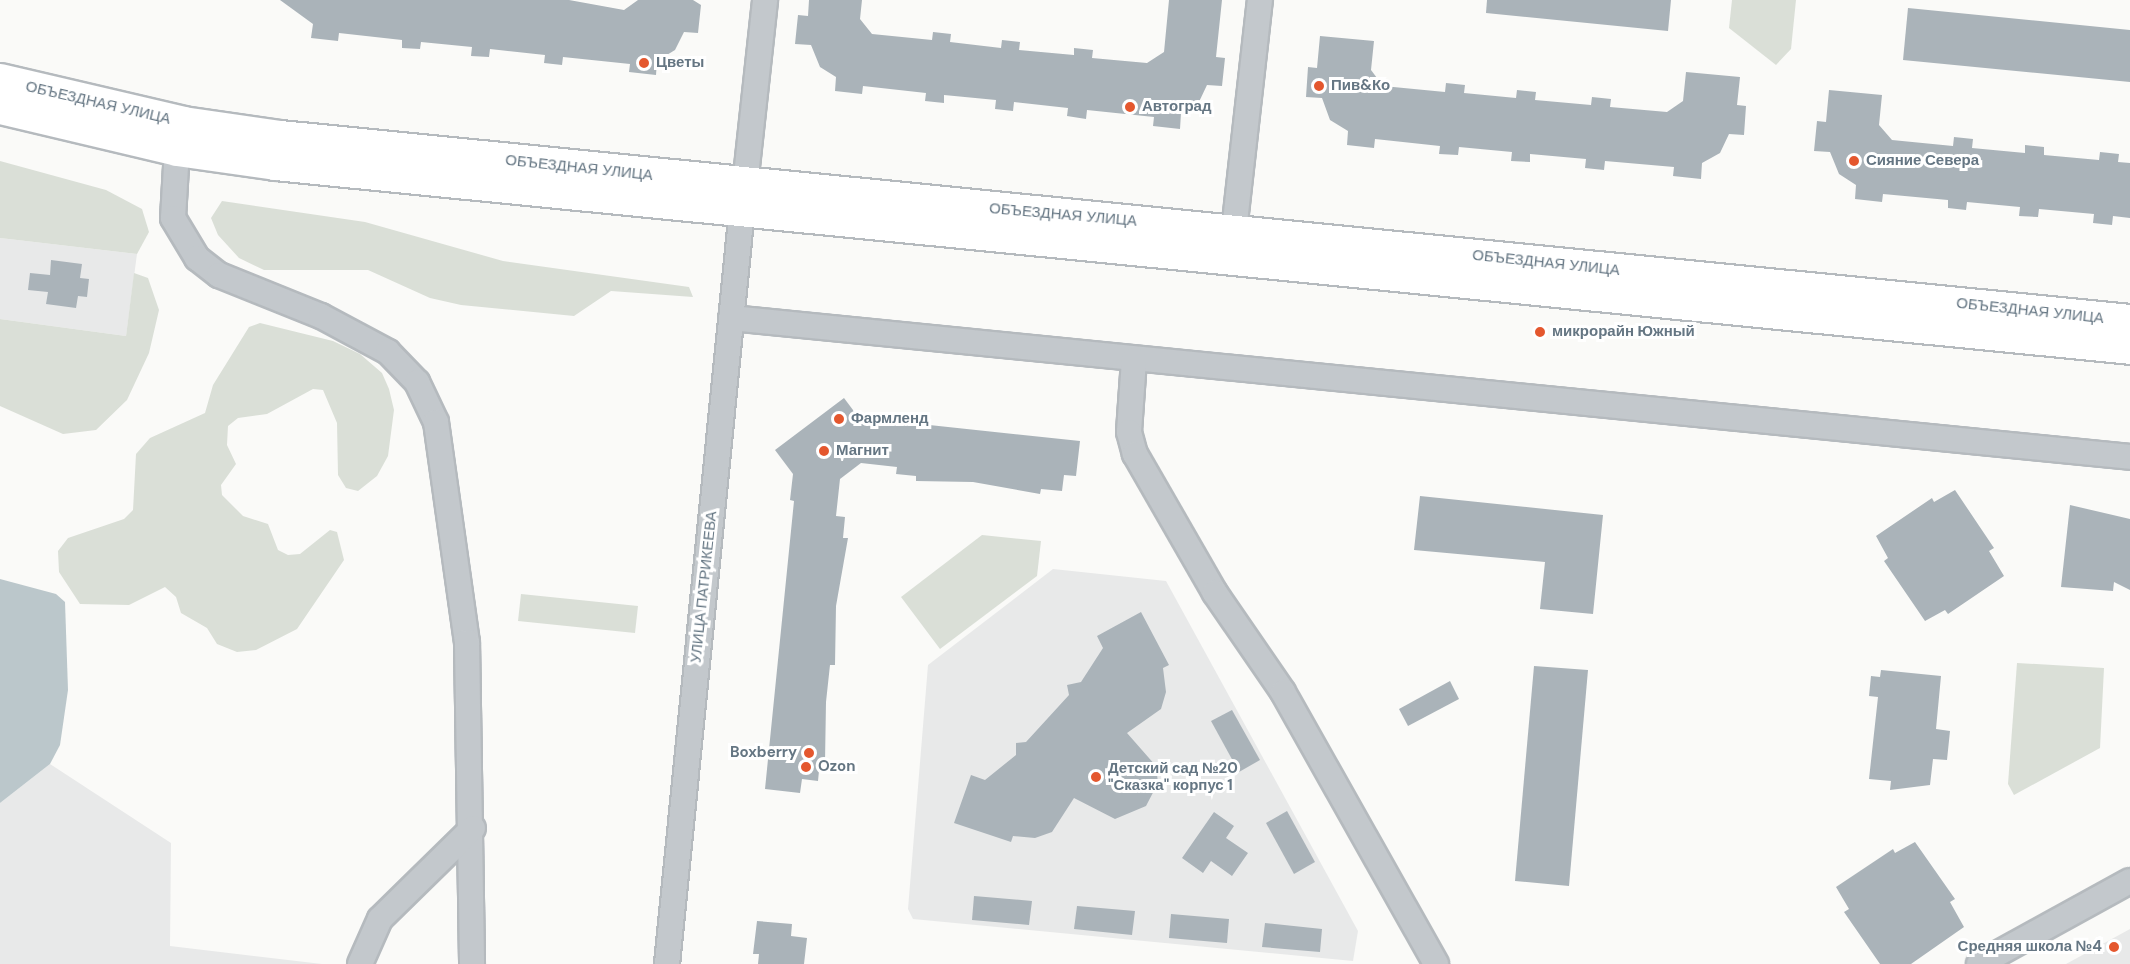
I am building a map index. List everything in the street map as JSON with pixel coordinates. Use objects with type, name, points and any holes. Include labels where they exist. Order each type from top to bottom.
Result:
[{"type":"main road","name":"ОБЪЕЗДНАЯ УЛИЦА","points":[[0,80],[180,136]]},
{"type":"main road","name":"ОБЪЕЗДНАЯ УЛИЦА","points":[[0,107],[180,136],[744,198],[1233,244],[2130,321]]},
{"type":"main road","name":"ОБЪЕЗДНАЯ УЛИЦА","points":[[1233,244],[2130,347]]},
{"type":"street","name":"УЛИЦА ПАТРИКЕЕВА","points":[[667,964],[765,0]]},
{"type":"street","points":[[1233,244],[1260,0]]},
{"type":"street","points":[[180,136],[173,218],[197,258],[219,275],[321,316],[378,347],[403,365],[428,400],[442,452],[461,581],[473,828],[472,964]]},
{"type":"street","points":[[731,318],[1134,360],[2130,457]]},
{"type":"street","points":[[1134,360],[1129,432],[1135,454],[1215,593],[1283,692],[1436,964]]},
{"type":"street","points":[[360,964],[380,919],[473,828]]},
{"type":"street","points":[[1979,964],[2130,881]]},
{"type":"shaded area","points":[[1732,0],[1796,0],[1791,49],[1776,65],[1729,28]]},
{"type":"shaded area","points":[[0,161],[106,190],[142,209],[149,232],[137,254],[0,238]]},
{"type":"shaded area","points":[[222,201],[365,222],[503,261],[689,287],[693,297],[611,291],[574,316],[461,305],[430,298],[368,270],[264,270],[239,258],[218,235],[211,218]]},
{"type":"shaded area","points":[[0,238],[137,254],[126,336],[0,319]]},
{"type":"shaded area","points":[[134,273],[148,278],[159,310],[149,353],[127,400],[96,430],[63,434],[0,406],[0,319],[126,336]]},
{"type":"shaded area","points":[[260,323],[333,341],[360,354],[382,373],[389,389],[394,410],[388,456],[377,476],[358,491],[346,488],[338,475],[337,423],[323,390],[313,389],[267,414],[238,418],[228,426],[227,445],[236,464],[221,485],[222,495],[243,516],[268,524],[278,550],[288,555],[300,554],[330,530],[337,532],[344,560],[297,629],[256,650],[237,652],[217,644],[207,628],[181,613],[176,597],[165,587],[129,605],[80,604],[59,572],[58,551],[68,538],[124,519],[133,510],[136,454],[150,438],[205,413],[213,385],[249,327]]},
{"type":"shaded area","points":[[982,535],[1041,541],[1037,576],[940,649],[901,597]]},
{"type":"shaded area","name":"Детский сад №20 \"Сказка\" корпус 1","points":[[1053,569],[1166,581],[1358,931],[1353,961],[913,919],[908,909],[928,665]]},
{"type":"shaded area","points":[[0,579],[56,594],[65,602],[68,690],[60,745],[50,764],[0,803]]},
{"type":"shaded area","points":[[521,594],[638,606],[635,633],[518,621]]},
{"type":"shaded area","points":[[2017,663],[2104,668],[2100,748],[2014,795],[2008,784]]},
{"type":"shaded area","points":[[50,764],[171,843],[170,946],[322,964],[0,964],[0,803]]},
{"type":"shaded area","name":"Средняя школа №4","points":[[2130,929],[2130,964],[2066,964]]},
{"type":"building","points":[[280,0],[569,0],[624,10],[638,0],[693,0],[701,5],[698,33],[684,32],[675,50],[657,61],[656,75],[629,72],[630,64],[563,57],[562,65],[544,63],[545,55],[490,49],[489,57],[471,56],[472,47],[421,42],[420,49],[402,48],[402,40],[339,33],[338,41],[311,38],[313,24]]},
{"type":"building","points":[[809,0],[862,0],[860,19],[872,34],[932,40],[933,32],[951,34],[950,42],[1001,48],[1002,40],[1020,42],[1019,50],[1074,55],[1074,48],[1093,50],[1092,58],[1147,63],[1164,52],[1169,0],[1222,0],[1216,57],[1225,58],[1222,86],[1207,85],[1198,104],[1181,113],[1180,129],[1153,126],[1154,117],[1087,110],[1086,119],[1067,116],[1068,108],[1014,102],[1013,111],[995,109],[996,100],[944,95],[944,103],[925,101],[926,93],[863,86],[862,94],[835,91],[836,77],[820,67],[811,45],[795,44],[798,15],[808,16]]},
{"type":"building","points":[[1487,0],[1671,0],[1668,31],[1486,13]]},
{"type":"building","points":[[1908,8],[2130,30],[2130,82],[1903,60]]},
{"type":"building","points":[[1320,36],[1374,41],[1371,70],[1383,86],[1445,92],[1446,83],[1465,85],[1464,93],[1516,98],[1517,90],[1536,92],[1535,100],[1591,105],[1592,97],[1611,99],[1610,107],[1667,112],[1683,101],[1686,72],[1740,77],[1737,105],[1746,106],[1744,135],[1729,134],[1720,153],[1702,163],[1701,179],[1673,176],[1674,167],[1605,161],[1604,170],[1585,168],[1586,159],[1530,154],[1530,162],[1511,161],[1512,152],[1459,147],[1458,155],[1439,154],[1440,146],[1375,139],[1374,148],[1347,145],[1348,131],[1330,120],[1322,98],[1306,97],[1308,67],[1317,68]]},
{"type":"building","points":[[1829,90],[1882,95],[1879,125],[1892,140],[1953,146],[1954,137],[1973,139],[1972,148],[2025,153],[2025,145],[2044,147],[2044,155],[2099,160],[2100,152],[2119,154],[2118,162],[2130,163],[2130,218],[2113,216],[2112,225],[2093,223],[2094,214],[2039,209],[2038,217],[2019,216],[2020,207],[1967,202],[1966,210],[1948,208],[1948,200],[1883,194],[1882,202],[1855,199],[1856,185],[1839,174],[1830,152],[1814,151],[1817,121],[1826,122]]},
{"type":"building","points":[[51,260],[82,264],[80,278],[89,279],[87,297],[78,296],[76,308],[46,304],[48,292],[28,290],[30,273],[50,275]]},
{"type":"building","points":[[844,398],[856,414],[892,421],[1080,441],[1076,476],[1064,475],[1062,491],[1041,489],[1040,494],[973,482],[916,481],[916,476],[896,474],[897,467],[861,463],[840,479],[836,516],[845,517],[843,538],[848,538],[836,606],[835,665],[830,665],[826,702],[825,762],[820,761],[818,781],[802,779],[800,793],[765,789],[794,501],[790,500],[793,474],[775,450]]},
{"type":"building","points":[[1955,490],[1994,548],[1989,551],[2004,576],[1948,614],[1945,610],[1925,621],[1884,561],[1888,558],[1876,536],[1932,498],[1934,502]]},
{"type":"building","points":[[1420,496],[1603,515],[1593,614],[1540,609],[1545,562],[1414,550]]},
{"type":"building","points":[[2070,505],[2130,519],[2130,590],[2114,582],[2113,591],[2061,587]]},
{"type":"building","points":[[1141,612],[1169,665],[1163,668],[1166,692],[1161,709],[1127,733],[1156,766],[1158,783],[1146,806],[1115,819],[1074,798],[1052,832],[1035,838],[1013,836],[1011,842],[954,823],[971,775],[985,780],[1016,755],[1016,743],[1026,742],[1069,695],[1067,685],[1081,682],[1103,648],[1097,636]]},
{"type":"building","points":[[1534,666],[1588,670],[1569,886],[1515,881]]},
{"type":"building","points":[[1881,670],[1941,676],[1936,729],[1950,731],[1947,760],[1933,759],[1930,785],[1890,790],[1891,781],[1869,779],[1878,697],[1869,696],[1871,676],[1880,677]]},
{"type":"building","points":[[1450,681],[1459,699],[1408,726],[1399,709]]},
{"type":"building","points":[[1232,710],[1260,760],[1239,772],[1211,721]]},
{"type":"building","points":[[1287,811],[1315,862],[1294,874],[1266,823]]},
{"type":"building","points":[[1214,812],[1234,826],[1226,838],[1248,853],[1232,876],[1211,861],[1203,873],[1182,858]]},
{"type":"building","points":[[1915,842],[1955,899],[1950,902],[1964,927],[1911,964],[1880,964],[1844,912],[1849,909],[1836,887],[1893,849],[1895,853]]},
{"type":"building","points":[[974,896],[1032,901],[1029,925],[972,920]]},
{"type":"building","points":[[1077,906],[1135,911],[1132,935],[1074,929]]},
{"type":"building","points":[[1171,914],[1229,919],[1227,943],[1169,938]]},
{"type":"building","points":[[757,921],[792,924],[791,936],[807,938],[804,964],[758,964],[759,954],[753,954]]},
{"type":"building","points":[[1265,923],[1322,929],[1320,952],[1262,947]]},
{"type":"place","name":"Цветы","points":[[644,63]]},
{"type":"place","name":"Пив&Ко","points":[[1319,86]]},
{"type":"place","name":"Автоград","points":[[1130,107]]},
{"type":"place","name":"Сияние Севера","points":[[1854,161]]},
{"type":"place","name":"микрорайн Южный","points":[[1540,332]]},
{"type":"place","name":"Фармленд","points":[[839,419]]},
{"type":"place","name":"Магнит","points":[[824,451]]},
{"type":"place","name":"Boxberry","points":[[809,753]]},
{"type":"place","name":"Ozon","points":[[806,767]]},
{"type":"place","name":"Детский сад №20 \"Сказка\" корпус 1","points":[[1096,777]]},
{"type":"place","name":"Средняя школа №4","points":[[2114,947]]}]
